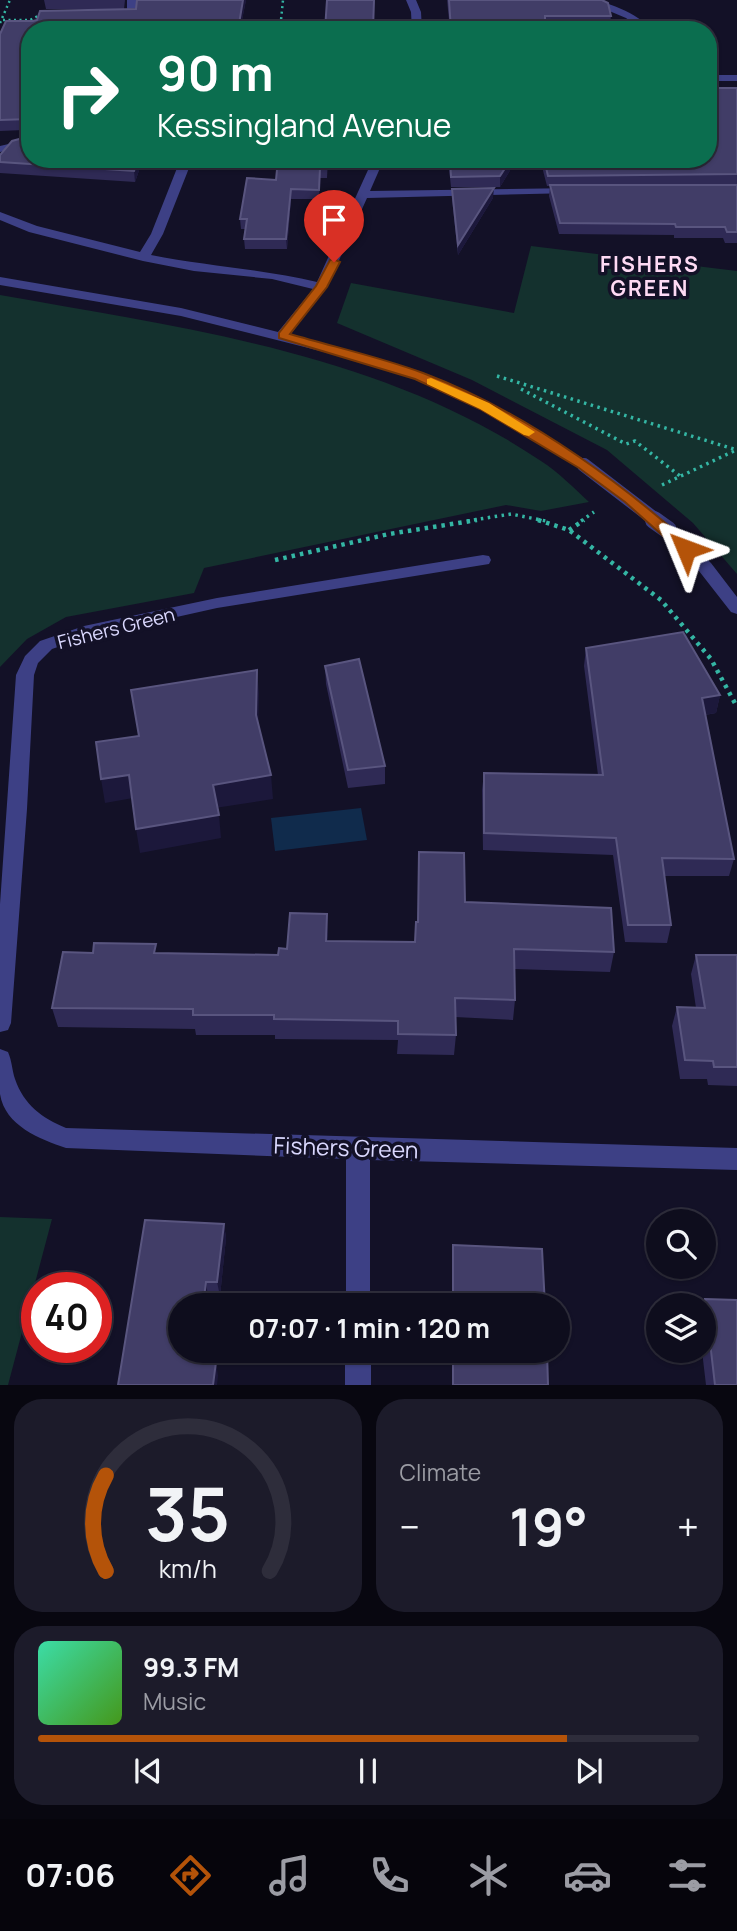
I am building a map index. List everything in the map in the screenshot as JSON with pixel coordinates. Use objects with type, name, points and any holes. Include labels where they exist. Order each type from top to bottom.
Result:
[{"type":"street","points":[[106,15],[132,15],[132,0]]},
{"type":"street","points":[[411,0],[416,21]]},
{"type":"street","points":[[588,0],[636,21]]},
{"type":"street","points":[[717,78],[737,78]]},
{"type":"street","points":[[0,149],[21,144]]},
{"type":"street","points":[[143,257],[157,234],[183,168]]},
{"type":"street","points":[[283,335],[321,287],[376,168]]},
{"type":"street","points":[[364,195],[592,190]]},
{"type":"street","points":[[0,216],[33,229],[143,257],[194,267],[272,275],[321,287]]},
{"type":"street","points":[[0,281],[181,312],[283,335],[419,376],[484,406],[584,465],[668,530],[705,567],[737,608]]},
{"type":"street","name":"Fishers Green","points":[[0,1023],[18,809],[25,675],[31,660],[46,645],[84,632],[217,603],[483,560]]},
{"type":"street","name":"Fishers Green","points":[[0,1059],[7,1103],[35,1125],[66,1138],[358,1149],[737,1158]]},
{"type":"street","points":[[358,1149],[358,1293]]},
{"type":"street","points":[[358,1363],[358,1385]]},
{"type":"path","points":[[10,0],[1,21],[30,20],[40,15]]},
{"type":"path","points":[[281,21],[283,0]]},
{"type":"path","points":[[511,380],[513,385],[626,444],[635,441],[680,476]]},
{"type":"path","points":[[655,488],[737,450]]},
{"type":"path","points":[[569,530],[596,511]]},
{"type":"path","points":[[280,558],[389,534],[511,514],[545,521],[569,530],[661,600],[711,659],[737,707]]},
{"type":"green space","points":[[531,246],[737,271],[737,574],[693,523],[607,450],[472,380],[337,323],[351,283],[514,313]]},
{"type":"green space","points":[[0,295],[210,334],[280,350],[348,370],[415,394],[479,424],[547,465],[589,502],[541,511],[506,505],[204,568],[194,593],[66,617],[27,639],[0,667]]},
{"type":"green space","points":[[0,1217],[52,1219],[38,1272],[21,1272],[21,1336],[8,1385],[0,1385]]},
{"type":"water","points":[[361,808],[367,840],[275,851],[271,818]]},
{"type":"building","points":[[137,0],[243,0],[240,21],[33,21],[37,20],[40,11],[136,9]]},
{"type":"building","points":[[327,0],[374,0],[373,21],[326,21]]},
{"type":"building","points":[[449,0],[602,0],[608,3],[611,16],[545,16],[545,21],[450,21]]},
{"type":"building","points":[[6,21],[21,21],[21,119],[0,120],[0,34]]},
{"type":"building","points":[[717,88],[737,88],[737,174],[548,176],[546,168],[717,168]]},
{"type":"building","points":[[21,138],[21,163],[0,162],[0,155],[12,141]]},
{"type":"building","points":[[89,168],[135,168],[134,171]]},
{"type":"building","points":[[277,168],[320,168],[319,190],[291,189],[286,239],[244,239],[247,219],[240,219],[247,178],[276,180]]},
{"type":"building","points":[[450,168],[505,168],[500,176],[451,177]]},
{"type":"building","points":[[550,185],[737,185],[737,232],[727,232],[725,227],[676,227],[675,224],[560,223]]},
{"type":"building","points":[[494,188],[458,245],[452,189]]},
{"type":"building","points":[[683,632],[720,695],[702,698],[734,859],[662,858],[671,925],[628,925],[616,838],[484,833],[484,773],[603,775],[586,648]]},
{"type":"building","points":[[359,659],[385,766],[348,770],[325,666]]},
{"type":"building","points":[[257,670],[256,715],[271,775],[213,785],[219,815],[136,829],[129,775],[101,779],[96,742],[139,736],[131,690]]},
{"type":"building","points":[[419,852],[464,853],[465,902],[611,908],[614,952],[514,949],[515,1000],[455,998],[456,1035],[398,1034],[398,1021],[274,1019],[274,1015],[193,1015],[193,1009],[52,1008],[63,952],[93,953],[94,943],[156,944],[154,953],[278,955],[279,948],[287,949],[290,913],[327,914],[326,941],[415,942],[418,922]]},
{"type":"building","points":[[696,955],[737,955],[737,1067],[714,1067],[713,1061],[685,1060],[677,1007],[705,1008]]},
{"type":"building","points":[[145,1220],[224,1224],[217,1282],[206,1282],[205,1293],[168,1293],[168,1363],[216,1363],[213,1385],[118,1385]]},
{"type":"building","points":[[453,1245],[542,1249],[544,1293],[453,1293]]},
{"type":"building","points":[[716,1299],[737,1300],[737,1385],[715,1385],[712,1363],[716,1363]]},
{"type":"building","points":[[453,1363],[547,1363],[548,1385],[453,1385]]},
{"type":"slow traffic","points":[[431,381],[484,406],[529,432]]},
{"type":"district","name":"FISHERS GREEN","points":[[650,277]]},
{"type":"route","points":[[334,262],[321,287],[283,335],[419,376],[484,406],[584,465],[668,530],[686,549]]}]
